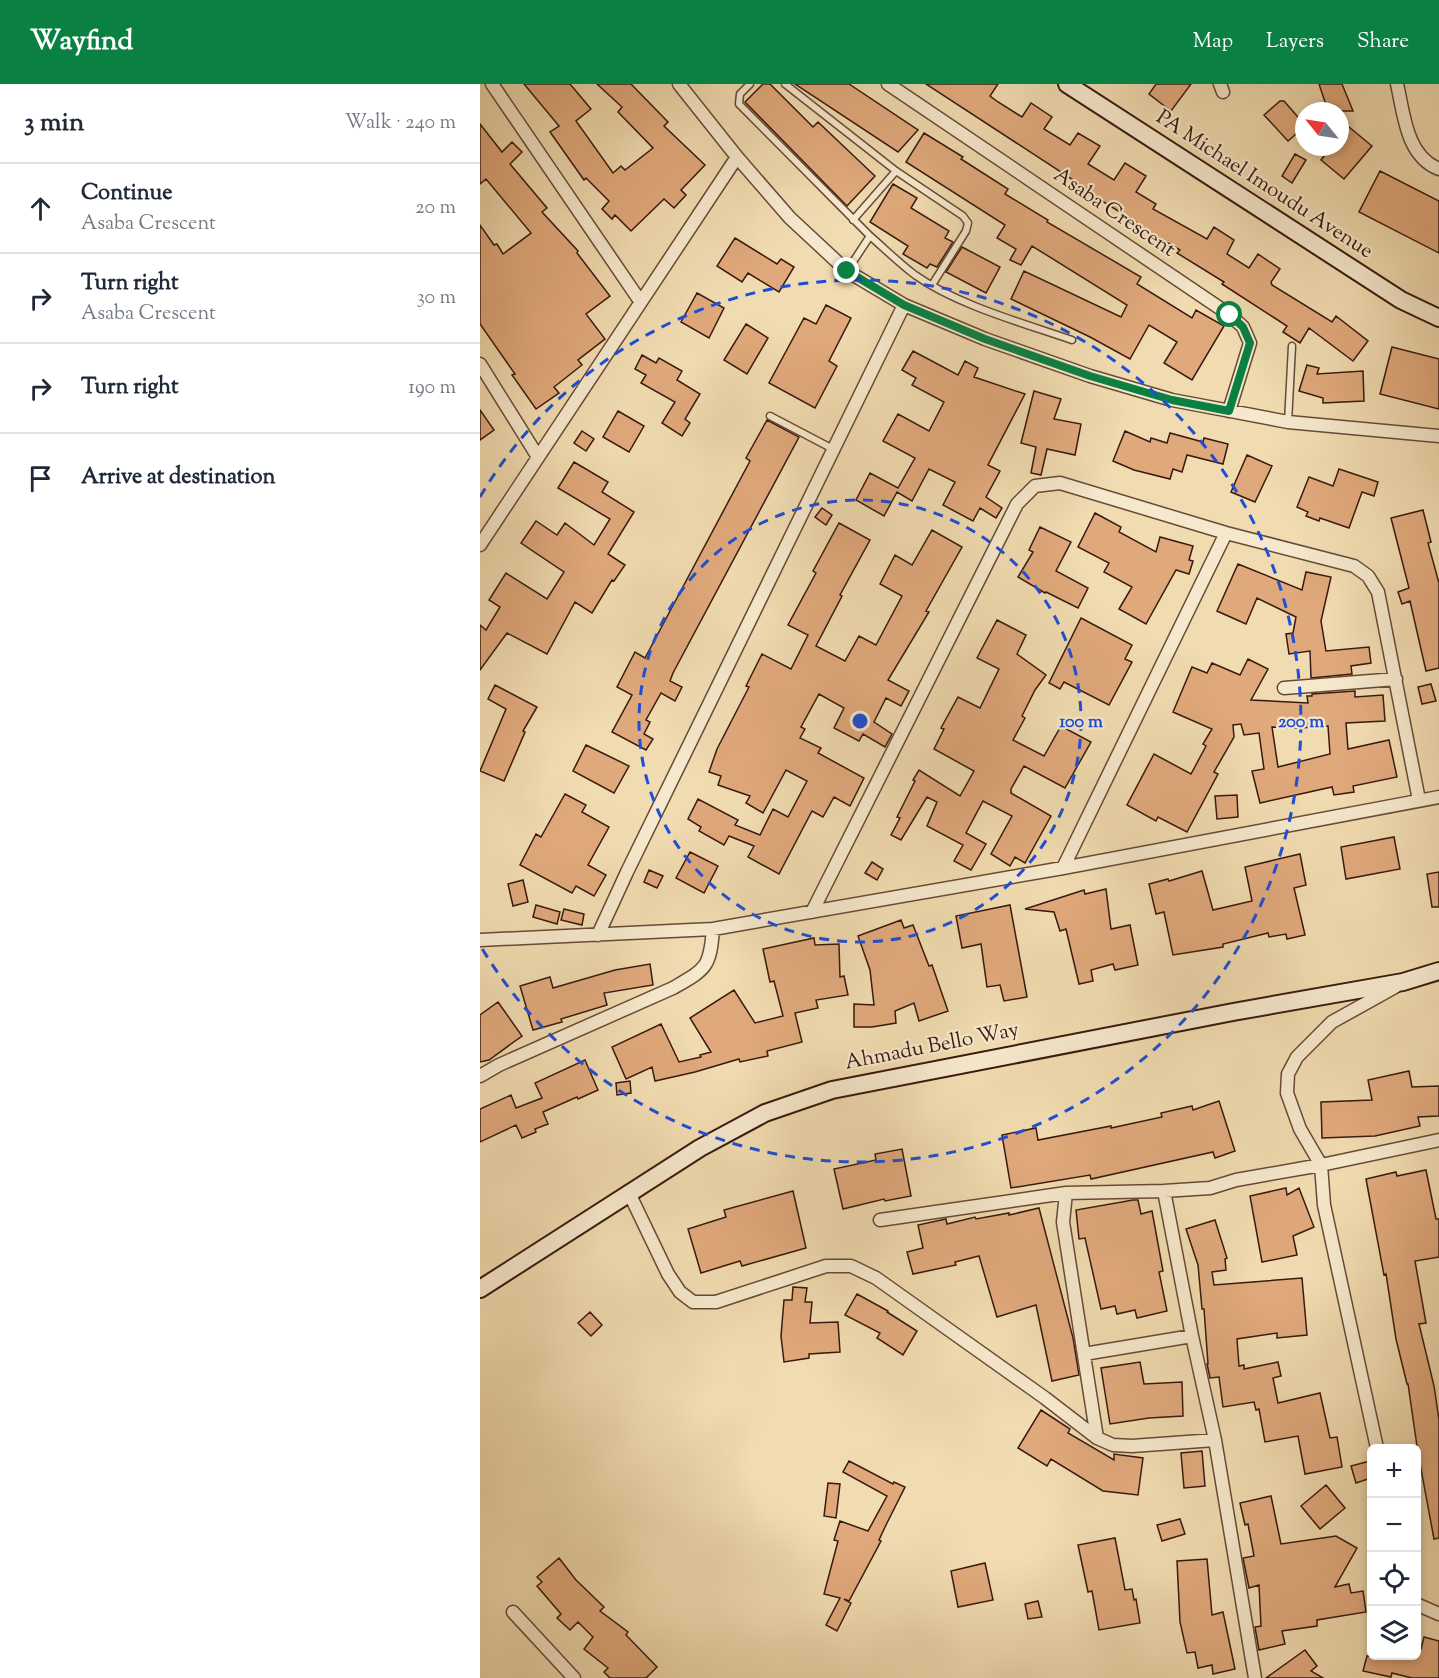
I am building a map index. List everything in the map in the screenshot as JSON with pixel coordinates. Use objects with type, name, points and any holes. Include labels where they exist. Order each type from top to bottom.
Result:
[{"type":"street","points":[[492,84],[640,301]]},
{"type":"street","points":[[679,84],[737,157],[790,218],[847,271],[904,305],[985,339],[1090,376],[1172,400],[1288,422],[1439,436]]},
{"type":"street","name":"Asaba Crescent","points":[[888,84],[1230,315],[1243,327],[1250,343],[1229,411]]},
{"type":"street","name":"PA Michael Imoudu Avenue","points":[[1067,84],[1401,300],[1439,318]]},
{"type":"street","points":[[1397,84],[1413,147],[1424,160],[1439,169]]},
{"type":"street","points":[[480,545],[737,157]]},
{"type":"street","points":[[598,935],[904,305]]},
{"type":"street","points":[[480,364],[538,457]]},
{"type":"street","points":[[812,912],[1017,504],[1035,486],[1060,483],[1226,532],[1354,566],[1368,576],[1378,592],[1419,800]]},
{"type":"street","points":[[1063,868],[1226,532]]},
{"type":"street","points":[[1284,688],[1396,679]]},
{"type":"street","points":[[480,940],[713,929],[1063,868],[1439,796]]},
{"type":"street","points":[[480,1076],[499,1065],[674,988],[699,972],[711,956],[713,929]]},
{"type":"street","name":"Ahmadu Bello Way","points":[[480,1289],[700,1148],[765,1113],[832,1090],[1233,1012],[1403,982],[1439,971]]},
{"type":"street","points":[[1376,1444],[1324,1205],[1321,1166],[1300,1130],[1287,1093],[1288,1074],[1297,1057],[1332,1022],[1403,982]]},
{"type":"street","points":[[880,1220],[1066,1193],[1210,1188],[1236,1180],[1321,1166],[1439,1140]]},
{"type":"street","points":[[1164,1191],[1215,1440],[1255,1678]]},
{"type":"street","points":[[629,1193],[668,1274],[680,1293],[693,1302],[716,1302],[826,1266],[851,1266],[876,1278],[1046,1398],[1097,1438],[1113,1445],[1132,1446],[1215,1440]]},
{"type":"street","points":[[1066,1193],[1063,1221],[1097,1438]]},
{"type":"street","points":[[1084,1354],[1192,1336]]},
{"type":"street","points":[[1421,1606],[1439,1614]]},
{"type":"street","points":[[513,1612],[574,1678]]},
{"type":"lane","points":[[750,84],[740,94],[739,104],[853,220],[915,275],[970,303],[1072,340]]},
{"type":"lane","points":[[785,84],[896,171],[963,216],[968,223],[966,231],[932,285]]},
{"type":"lane","points":[[853,220],[896,171]]},
{"type":"lane","points":[[847,271],[870,236]]},
{"type":"lane","points":[[1288,422],[1292,346]]},
{"type":"lane","points":[[770,416],[833,449]]},
{"type":"building","points":[[524,84],[570,84],[591,109],[576,121],[613,173],[621,166],[625,170],[653,148],[618,112],[622,107],[597,84],[631,84],[668,122],[664,126],[705,165],[681,190],[686,195],[674,208],[664,199],[631,231],[615,215],[612,219],[602,209],[609,201],[586,178],[584,180],[550,132],[559,126]]},
{"type":"building","points":[[763,84],[770,84],[813,127],[818,122],[875,176],[847,206],[745,102]]},
{"type":"building","points":[[795,84],[849,84],[918,130],[898,152]]},
{"type":"building","points":[[926,84],[998,84],[990,96],[1022,117],[1031,103],[1052,117],[1044,129],[1070,145],[1078,133],[1100,146],[1088,164],[1114,180],[1125,163],[1146,176],[1136,192],[1156,204],[1153,209],[1207,239],[1214,227],[1234,240],[1227,254],[1249,268],[1258,254],[1280,269],[1271,282],[1272,285],[1332,322],[1336,316],[1368,341],[1353,361],[1309,328],[1300,343],[1283,332],[1287,326],[1222,284],[1224,282],[1177,253],[1180,250],[1135,225],[1136,222]]},
{"type":"building","points":[[1156,84],[1191,84],[1171,111],[1149,94]]},
{"type":"building","points":[[1319,84],[1342,84],[1353,111],[1349,111],[1349,102],[1325,102]]},
{"type":"building","points":[[1280,101],[1284,101],[1295,114],[1295,135],[1288,141],[1264,115]]},
{"type":"building","points":[[480,124],[502,152],[512,142],[522,152],[510,164],[547,208],[542,212],[578,251],[577,253],[610,296],[586,314],[605,339],[578,360],[582,365],[554,387],[559,393],[536,409],[480,324],[480,225],[503,254],[531,233],[486,179],[480,184]]},
{"type":"building","points":[[1349,127],[1372,146],[1344,179],[1321,160],[1324,156],[1349,156]]},
{"type":"building","points":[[924,133],[1008,189],[1005,194],[1048,220],[1047,222],[1141,277],[1137,284],[1192,318],[1196,310],[1224,326],[1192,380],[1164,363],[1177,342],[1149,325],[1130,359],[1011,299],[1024,271],[1121,317],[1127,305],[1032,246],[1021,265],[1010,260],[1016,249],[997,238],[1005,225],[906,162]]},
{"type":"building","points":[[1295,154],[1306,160],[1292,183],[1282,176]]},
{"type":"building","points":[[1380,171],[1439,201],[1439,253],[1359,212]]},
{"type":"building","points":[[893,184],[917,198],[911,208],[949,231],[945,238],[953,242],[937,267],[930,264],[927,268],[903,254],[908,246],[870,222]]},
{"type":"building","points":[[735,238],[777,264],[781,259],[794,267],[779,292],[748,273],[742,282],[717,266]]},
{"type":"building","points":[[962,247],[1000,267],[986,293],[946,272]]},
{"type":"building","points":[[697,293],[724,308],[709,338],[681,322]]},
{"type":"building","points":[[826,305],[851,318],[829,361],[837,366],[815,408],[769,383],[804,318],[816,324]]},
{"type":"building","points":[[746,324],[768,338],[747,374],[724,360]]},
{"type":"building","points":[[1392,347],[1439,359],[1439,409],[1380,394]]},
{"type":"building","points":[[913,351],[958,375],[965,361],[978,368],[974,377],[1025,394],[988,465],[1000,471],[986,497],[1002,508],[996,518],[980,508],[973,521],[943,505],[955,482],[929,469],[912,501],[897,492],[884,516],[856,500],[870,473],[898,488],[915,458],[883,441],[898,414],[929,431],[944,402],[912,385],[916,378],[902,370]]},
{"type":"building","points":[[642,355],[656,363],[659,358],[682,371],[677,380],[700,394],[685,419],[690,423],[682,436],[662,423],[675,402],[641,383],[646,375],[635,369]]},
{"type":"building","points":[[1307,365],[1319,368],[1317,374],[1363,371],[1364,401],[1323,403],[1323,398],[1299,391]]},
{"type":"building","points":[[1034,391],[1061,399],[1054,419],[1081,424],[1075,455],[1047,449],[1041,475],[1031,473],[1036,447],[1021,443]]},
{"type":"building","points":[[480,410],[494,430],[480,440]]},
{"type":"building","points":[[618,411],[644,426],[629,452],[603,437]]},
{"type":"building","points":[[767,420],[799,437],[673,673],[670,681],[682,687],[675,701],[661,693],[646,720],[650,722],[644,734],[653,739],[646,750],[612,732],[632,695],[617,687],[635,652],[645,658],[750,461],[746,458]]},
{"type":"building","points":[[582,431],[594,439],[586,451],[574,443]]},
{"type":"building","points":[[1125,431],[1150,442],[1151,438],[1167,443],[1170,433],[1203,442],[1204,438],[1228,444],[1223,464],[1187,455],[1182,472],[1173,469],[1170,479],[1134,470],[1113,461]]},
{"type":"building","points":[[1247,455],[1272,466],[1255,502],[1231,492]]},
{"type":"building","points":[[574,462],[608,482],[602,492],[634,512],[608,554],[625,565],[614,581],[612,580],[592,613],[575,602],[547,654],[507,633],[480,670],[480,625],[486,630],[500,607],[489,600],[506,573],[547,599],[564,572],[521,543],[536,521],[557,535],[565,523],[594,545],[610,519],[558,488]]},
{"type":"building","points":[[1339,469],[1378,482],[1374,496],[1362,492],[1349,528],[1320,518],[1319,521],[1306,516],[1308,512],[1297,507],[1309,477],[1333,486]]},
{"type":"building","points":[[822,508],[832,515],[826,525],[815,517]]},
{"type":"building","points":[[1423,510],[1431,542],[1428,543],[1439,583],[1439,668],[1426,671],[1410,601],[1402,604],[1398,592],[1409,588],[1391,518]]},
{"type":"building","points":[[1095,513],[1121,527],[1119,532],[1156,552],[1160,537],[1193,546],[1189,560],[1193,561],[1189,574],[1176,570],[1146,624],[1119,609],[1132,587],[1104,572],[1109,563],[1078,547]]},
{"type":"building","points":[[839,523],[870,540],[816,646],[845,661],[859,636],[876,645],[902,596],[880,584],[895,555],[912,565],[932,530],[962,547],[926,611],[929,612],[888,680],[909,691],[901,706],[886,698],[874,722],[892,734],[885,747],[863,734],[859,741],[834,728],[844,708],[819,694],[801,727],[805,729],[800,738],[821,748],[818,753],[864,778],[850,806],[834,797],[823,817],[812,811],[779,874],[748,857],[754,846],[729,836],[724,845],[699,831],[701,827],[688,819],[698,799],[738,820],[735,825],[760,835],[773,809],[788,817],[807,781],[786,770],[763,813],[746,803],[750,796],[718,785],[721,776],[709,772],[717,749],[749,687],[746,686],[762,654],[791,669],[808,635],[788,625]]},
{"type":"building","points":[[1040,527],[1071,542],[1056,571],[1088,588],[1078,608],[1045,593],[1018,577],[1033,552],[1029,550]]},
{"type":"building","points":[[1238,564],[1302,590],[1306,572],[1331,577],[1321,621],[1326,651],[1369,647],[1371,663],[1351,666],[1352,674],[1311,678],[1310,651],[1289,654],[1286,634],[1293,633],[1296,617],[1257,598],[1246,624],[1217,611]]},
{"type":"building","points":[[1081,618],[1132,645],[1125,659],[1132,662],[1109,705],[1064,682],[1060,689],[1049,683]]},
{"type":"building","points":[[997,620],[1026,635],[1017,654],[1046,675],[1035,690],[1022,716],[1025,718],[1013,740],[1044,756],[1061,726],[1091,742],[1065,788],[1024,766],[1011,789],[1011,793],[1051,816],[1025,863],[1015,857],[1010,866],[991,854],[1012,816],[983,801],[966,833],[986,844],[971,870],[954,861],[963,845],[927,826],[937,802],[927,797],[901,840],[891,835],[919,770],[960,796],[974,771],[934,749],[944,729],[941,728],[958,697],[980,708],[999,669],[977,658]]},
{"type":"building","points":[[1248,659],[1268,669],[1251,700],[1308,703],[1307,696],[1312,696],[1312,694],[1355,691],[1355,697],[1383,695],[1385,721],[1346,723],[1348,749],[1389,740],[1397,777],[1353,786],[1354,792],[1334,795],[1332,787],[1260,803],[1252,771],[1264,769],[1259,733],[1244,735],[1241,724],[1233,725],[1234,737],[1214,772],[1218,774],[1187,832],[1158,817],[1156,821],[1127,805],[1154,754],[1191,774],[1206,746],[1203,744],[1212,729],[1173,712],[1192,667],[1207,673],[1212,663],[1240,675]],"holes":[[[1328,726],[1330,754],[1278,767],[1272,727]]]},
{"type":"building","points":[[1431,684],[1436,701],[1422,704],[1418,687]]},
{"type":"building","points":[[495,685],[537,707],[523,731],[525,732],[504,781],[480,771],[506,709],[488,699]]},
{"type":"building","points":[[586,745],[629,766],[614,793],[573,771]]},
{"type":"building","points":[[565,794],[586,805],[582,812],[609,827],[588,865],[606,875],[594,896],[576,886],[572,893],[520,865],[536,834],[541,837]]},
{"type":"building","points":[[1237,795],[1238,817],[1217,819],[1215,796]]},
{"type":"building","points":[[1394,837],[1400,869],[1346,879],[1341,847]]},
{"type":"building","points":[[690,852],[718,866],[704,893],[676,878]]},
{"type":"building","points":[[1300,854],[1306,885],[1294,888],[1305,935],[1287,939],[1286,934],[1269,937],[1268,933],[1223,944],[1223,947],[1173,955],[1164,912],[1156,914],[1149,884],[1168,879],[1169,881],[1202,871],[1213,910],[1252,901],[1245,867]]},
{"type":"building","points":[[872,862],[883,869],[877,880],[865,873]]},
{"type":"building","points":[[649,870],[663,876],[657,888],[644,882]]},
{"type":"building","points":[[1439,872],[1439,907],[1432,907],[1427,874]]},
{"type":"building","points":[[523,880],[528,902],[513,906],[508,884]]},
{"type":"building","points":[[1106,889],[1111,929],[1130,925],[1138,965],[1115,970],[1113,964],[1091,970],[1093,981],[1079,984],[1066,929],[1060,931],[1054,912],[1025,909],[1084,890],[1085,894]]},
{"type":"building","points":[[536,905],[560,912],[557,924],[533,917]]},
{"type":"building","points":[[1010,905],[1027,997],[1004,1001],[1000,985],[987,987],[981,944],[962,948],[956,916]]},
{"type":"building","points":[[564,909],[584,914],[582,925],[561,920]]},
{"type":"building","points":[[901,920],[904,928],[913,925],[929,966],[932,965],[948,1011],[919,1021],[914,1003],[895,1011],[896,1023],[854,1027],[854,1004],[874,1005],[870,970],[858,936]]},
{"type":"building","points":[[814,938],[815,945],[839,944],[840,977],[844,976],[848,995],[816,1000],[818,1008],[795,1013],[802,1042],[767,1051],[768,1056],[740,1062],[739,1059],[655,1081],[652,1067],[626,1079],[612,1047],[661,1024],[679,1062],[701,1057],[700,1055],[711,1052],[690,1018],[734,990],[755,1023],[783,1016],[774,981],[770,982],[763,949]]},
{"type":"building","points":[[650,964],[653,985],[604,993],[607,1005],[533,1030],[520,986],[550,977],[553,988],[615,970]]},
{"type":"building","points":[[498,1002],[522,1036],[489,1060],[480,1062],[480,1015]]},
{"type":"building","points":[[585,1060],[598,1090],[543,1112],[548,1124],[535,1129],[536,1132],[522,1138],[516,1125],[480,1142],[480,1109],[511,1095],[516,1108],[542,1098],[535,1083]]},
{"type":"building","points":[[1409,1071],[1412,1087],[1439,1086],[1439,1116],[1418,1117],[1420,1126],[1375,1136],[1322,1138],[1321,1102],[1372,1100],[1368,1080]]},
{"type":"building","points":[[630,1081],[631,1093],[617,1095],[616,1083]]},
{"type":"building","points":[[1219,1101],[1235,1151],[1215,1158],[1213,1152],[1091,1179],[1090,1175],[1011,1188],[1002,1135],[1036,1128],[1038,1140],[1111,1126],[1111,1128],[1162,1117],[1161,1113],[1192,1106],[1193,1110]]},
{"type":"building","points":[[902,1149],[911,1196],[885,1201],[884,1199],[843,1209],[834,1169],[876,1160],[875,1154]]},
{"type":"building","points":[[1426,1170],[1436,1219],[1439,1219],[1439,1257],[1415,1261],[1426,1323],[1419,1324],[1434,1386],[1439,1420],[1439,1538],[1434,1539],[1421,1469],[1421,1444],[1417,1444],[1408,1384],[1396,1339],[1386,1274],[1384,1275],[1366,1179],[1396,1172],[1397,1176]]},
{"type":"building","points":[[1286,1188],[1287,1195],[1299,1188],[1314,1227],[1293,1236],[1297,1255],[1262,1262],[1250,1196]]},
{"type":"building","points":[[793,1191],[806,1248],[742,1266],[740,1261],[701,1273],[688,1229],[726,1217],[724,1210]]},
{"type":"building","points":[[1138,1200],[1141,1214],[1152,1211],[1163,1271],[1159,1272],[1167,1311],[1137,1318],[1135,1310],[1117,1314],[1115,1306],[1101,1309],[1085,1238],[1079,1239],[1076,1210]]},
{"type":"building","points":[[1039,1208],[1073,1338],[1079,1375],[1052,1381],[1036,1305],[997,1317],[979,1256],[955,1262],[956,1265],[913,1274],[907,1252],[923,1248],[918,1225],[946,1219],[947,1224],[975,1217],[976,1219],[1009,1213],[1009,1215]]},
{"type":"building","points":[[1215,1220],[1227,1258],[1225,1259],[1226,1270],[1212,1272],[1214,1285],[1302,1278],[1307,1335],[1277,1338],[1277,1333],[1237,1339],[1239,1366],[1244,1365],[1244,1369],[1278,1362],[1281,1376],[1273,1378],[1278,1403],[1320,1393],[1330,1438],[1337,1437],[1342,1467],[1305,1474],[1298,1436],[1265,1442],[1259,1409],[1256,1410],[1254,1402],[1223,1407],[1219,1377],[1210,1378],[1207,1364],[1204,1309],[1202,1309],[1198,1265],[1186,1229]]},
{"type":"building","points":[[793,1287],[807,1288],[805,1302],[812,1302],[810,1323],[838,1322],[840,1352],[809,1354],[809,1358],[784,1362],[781,1336],[784,1300],[792,1300]]},
{"type":"building","points":[[857,1294],[888,1311],[917,1331],[903,1355],[877,1338],[880,1333],[845,1315]]},
{"type":"building","points":[[590,1312],[602,1325],[591,1336],[578,1323]]},
{"type":"building","points":[[1140,1362],[1144,1384],[1182,1382],[1183,1416],[1110,1424],[1101,1368]]},
{"type":"building","points":[[1041,1410],[1070,1429],[1068,1433],[1114,1460],[1114,1454],[1143,1458],[1138,1495],[1103,1491],[1051,1459],[1047,1466],[1018,1448]]},
{"type":"building","points":[[1202,1451],[1205,1486],[1184,1488],[1181,1453]]},
{"type":"building","points":[[849,1461],[893,1484],[894,1482],[905,1487],[879,1540],[881,1541],[849,1601],[844,1599],[851,1603],[837,1631],[826,1625],[840,1598],[824,1594],[838,1541],[834,1540],[840,1521],[868,1531],[887,1496],[843,1472]]},
{"type":"building","points":[[1367,1462],[1367,1479],[1356,1483],[1351,1466]]},
{"type":"building","points":[[828,1483],[840,1484],[836,1518],[824,1516]]},
{"type":"building","points":[[1326,1485],[1345,1508],[1320,1529],[1301,1506]]},
{"type":"building","points":[[1271,1496],[1281,1544],[1336,1536],[1357,1548],[1335,1587],[1349,1584],[1351,1593],[1363,1591],[1366,1612],[1317,1620],[1317,1626],[1282,1631],[1285,1644],[1259,1650],[1255,1627],[1261,1626],[1259,1585],[1249,1588],[1243,1558],[1254,1556],[1248,1524],[1245,1525],[1240,1503]]},
{"type":"building","points":[[1180,1519],[1185,1534],[1162,1541],[1157,1525]]},
{"type":"building","points":[[1115,1538],[1125,1590],[1132,1589],[1140,1623],[1099,1630],[1092,1591],[1088,1592],[1078,1545]]},
{"type":"building","points":[[559,1558],[576,1580],[604,1607],[600,1611],[628,1632],[626,1635],[657,1667],[646,1678],[610,1678],[604,1672],[608,1668],[584,1649],[593,1637],[578,1622],[570,1630],[557,1618],[561,1614],[537,1586],[542,1582],[537,1577]]},
{"type":"building","points":[[1207,1559],[1212,1615],[1223,1612],[1235,1669],[1213,1674],[1212,1665],[1198,1668],[1195,1652],[1187,1653],[1180,1622],[1177,1561]]},
{"type":"building","points":[[985,1563],[993,1600],[958,1607],[951,1571]]},
{"type":"building","points":[[1038,1601],[1042,1617],[1028,1619],[1025,1604]]},
{"type":"building","points":[[1424,1637],[1439,1641],[1439,1678],[1412,1678],[1392,1673],[1391,1677],[1363,1671],[1367,1656],[1367,1660],[1421,1660]]},
{"type":"building","points":[[1305,1650],[1317,1666],[1311,1671],[1323,1678],[1266,1678]]},
{"type":"route","points":[[847,271],[904,305],[985,339],[1090,376],[1172,400],[1229,411],[1250,343],[1243,327],[1230,315]]}]
